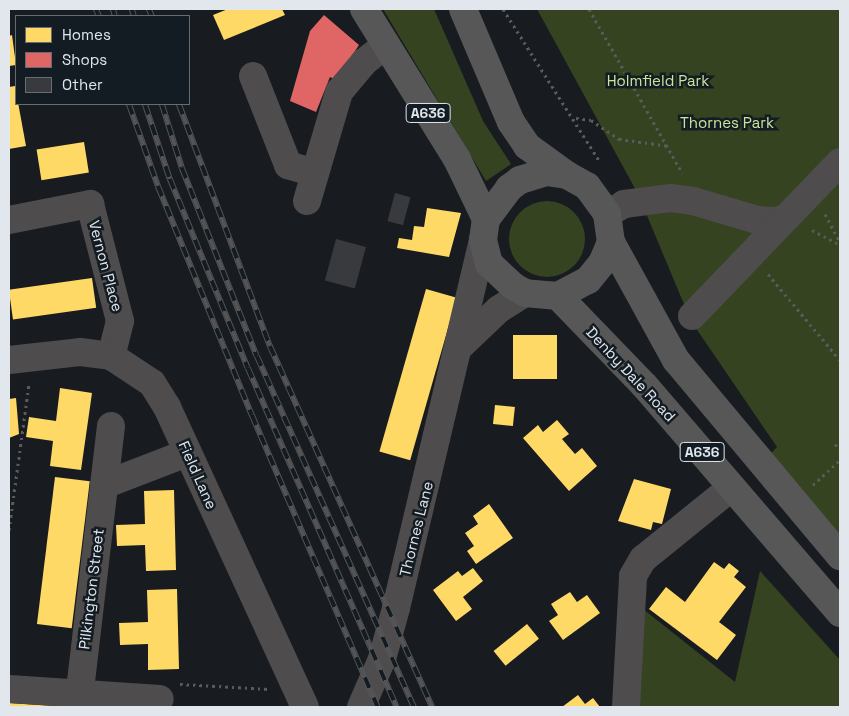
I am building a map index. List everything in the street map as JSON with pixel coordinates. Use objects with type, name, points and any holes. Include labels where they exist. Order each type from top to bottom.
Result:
[{"type":"main road","name":"A636","points":[[364,9],[457,159],[484,230],[489,264],[525,293]]},
{"type":"main road","name":"A636","points":[[463,9],[511,122],[527,146],[567,175],[587,186],[607,214],[611,242],[676,360],[840,556]]},
{"type":"main road","name":"A636","points":[[484,230],[509,188],[520,180],[546,172],[567,175]]},
{"type":"main road","points":[[525,293],[558,296],[588,280],[602,263],[611,242]]},
{"type":"main road","name":"Denby Dale Road","points":[[558,296],[644,385],[840,613]]},
{"type":"street","points":[[307,201],[339,92],[364,62],[386,45]]},
{"type":"street","points":[[253,76],[288,165],[315,173]]},
{"type":"street","points":[[692,316],[840,162]]},
{"type":"street","points":[[607,214],[624,204],[670,198],[693,201],[757,220],[778,221],[787,217]]},
{"type":"street","name":"Vernon Place","points":[[9,220],[90,204],[120,321],[111,356]]},
{"type":"street","name":"Thornes Lane","points":[[361,707],[382,658],[396,608],[460,347],[484,230]]},
{"type":"street","points":[[460,347],[499,309],[525,293]]},
{"type":"street","name":"Field Lane","points":[[21,358],[80,352],[111,356],[152,383],[167,407],[301,699]]},
{"type":"street","name":"Pilkington Street","points":[[78,700],[110,426]]},
{"type":"street","points":[[104,485],[187,454]]},
{"type":"street","points":[[626,707],[633,576],[649,554],[732,487]]},
{"type":"street","points":[[9,689],[78,700],[160,699]]},
{"type":"path","points":[[503,9],[575,118],[604,170]]},
{"type":"path","points":[[589,9],[677,159]]},
{"type":"path","points":[[575,118],[591,120],[619,139],[670,146]]},
{"type":"path","points":[[751,254],[840,360]]},
{"type":"path","points":[[9,530],[21,358]]},
{"type":"path","points":[[835,444],[840,449]]},
{"type":"path","points":[[794,501],[840,460]]},
{"type":"path","points":[[160,699],[175,684],[301,699]]},
{"type":"green space","points":[[383,9],[434,9],[483,121],[511,164],[486,181]]},
{"type":"green space","name":"Thornes Park","points":[[537,9],[840,9],[840,556],[762,463],[777,447],[691,321],[638,194]]},
{"type":"green space","points":[[547,201],[562,204],[574,212],[582,224],[585,239],[582,254],[574,266],[562,274],[547,277],[532,274],[520,266],[512,254],[509,239],[512,224],[520,212],[532,204]]},
{"type":"green space","points":[[760,571],[840,660],[840,707],[635,707],[643,609],[735,682]]},
{"type":"building: Homes","points":[[228,9],[282,9],[285,15],[224,40],[213,15]]},
{"type":"building: Homes","points":[[12,35],[15,65],[9,66],[9,36]]},
{"type":"building: Homes","points":[[15,86],[15,105],[18,105],[26,146],[9,149],[9,87]]},
{"type":"building: Homes","points":[[84,142],[89,173],[41,180],[37,150]]},
{"type":"building: Homes","points":[[427,208],[461,213],[449,257],[397,248],[399,238],[412,240],[414,226],[424,227]]},
{"type":"building: Homes","points":[[92,278],[96,308],[13,319],[9,290]]},
{"type":"building: Homes","points":[[426,289],[457,298],[410,460],[379,451]]},
{"type":"building: Homes","points":[[513,335],[557,335],[557,379],[513,379]]},
{"type":"building: Homes","points":[[60,388],[92,393],[81,470],[50,466],[53,441],[26,437],[29,417],[56,421]]},
{"type":"building: Homes","points":[[16,398],[19,434],[9,438],[9,399]]},
{"type":"building: Homes","points":[[495,405],[515,407],[513,426],[493,424]]},
{"type":"building: Homes","points":[[557,420],[569,434],[562,439],[568,446],[575,454],[582,448],[597,466],[569,491],[523,438],[538,425],[543,432]]},
{"type":"building: Homes","points":[[55,477],[90,481],[72,628],[37,624]]},
{"type":"building: Homes","points":[[634,479],[671,489],[662,524],[653,522],[651,530],[618,521]]},
{"type":"building: Homes","points":[[174,490],[176,570],[146,571],[145,545],[117,546],[116,525],[145,524],[144,491]]},
{"type":"building: Homes","points":[[489,504],[513,538],[476,564],[467,551],[474,546],[465,533],[478,524],[473,516]]},
{"type":"building: Homes","points":[[714,562],[724,569],[729,563],[739,571],[734,577],[746,587],[719,622],[736,635],[717,660],[649,609],[666,587],[685,602]]},
{"type":"building: Homes","points":[[473,568],[483,581],[463,597],[472,609],[456,621],[433,590],[458,571],[462,576]]},
{"type":"building: Homes","points":[[177,589],[179,669],[148,670],[148,644],[120,645],[119,623],[148,622],[147,590]]},
{"type":"building: Homes","points":[[570,592],[577,602],[587,595],[600,613],[563,640],[549,621],[558,615],[551,604]]},
{"type":"building: Homes","points":[[527,624],[539,639],[506,666],[494,651]]},
{"type":"building: Homes","points":[[578,695],[585,704],[593,698],[600,707],[562,707]]},
{"type":"building: Homes","points":[[9,703],[56,706],[56,707],[9,707]]},
{"type":"building: Shops","points":[[324,15],[359,45],[336,80],[330,77],[316,112],[290,101],[310,31]]},
{"type":"building: Other","points":[[395,193],[410,197],[403,225],[387,221]]},
{"type":"building: Other","points":[[336,239],[366,247],[355,289],[325,281]]},
{"type":"railway","points":[[96,9],[99,15]]},
{"type":"railway","points":[[113,9],[115,15]]},
{"type":"railway","points":[[132,9],[134,15]]},
{"type":"railway","points":[[149,9],[152,15]]},
{"type":"railway","points":[[129,105],[158,186],[252,415],[378,707]]},
{"type":"railway","points":[[145,105],[170,179],[248,368],[397,707]]},
{"type":"railway","points":[[162,105],[182,168],[257,356],[414,707]]},
{"type":"railway","points":[[179,105],[270,346],[432,707]]},
{"type":"park label","name":"Holmfield Park","points":[[658,81]]}]
